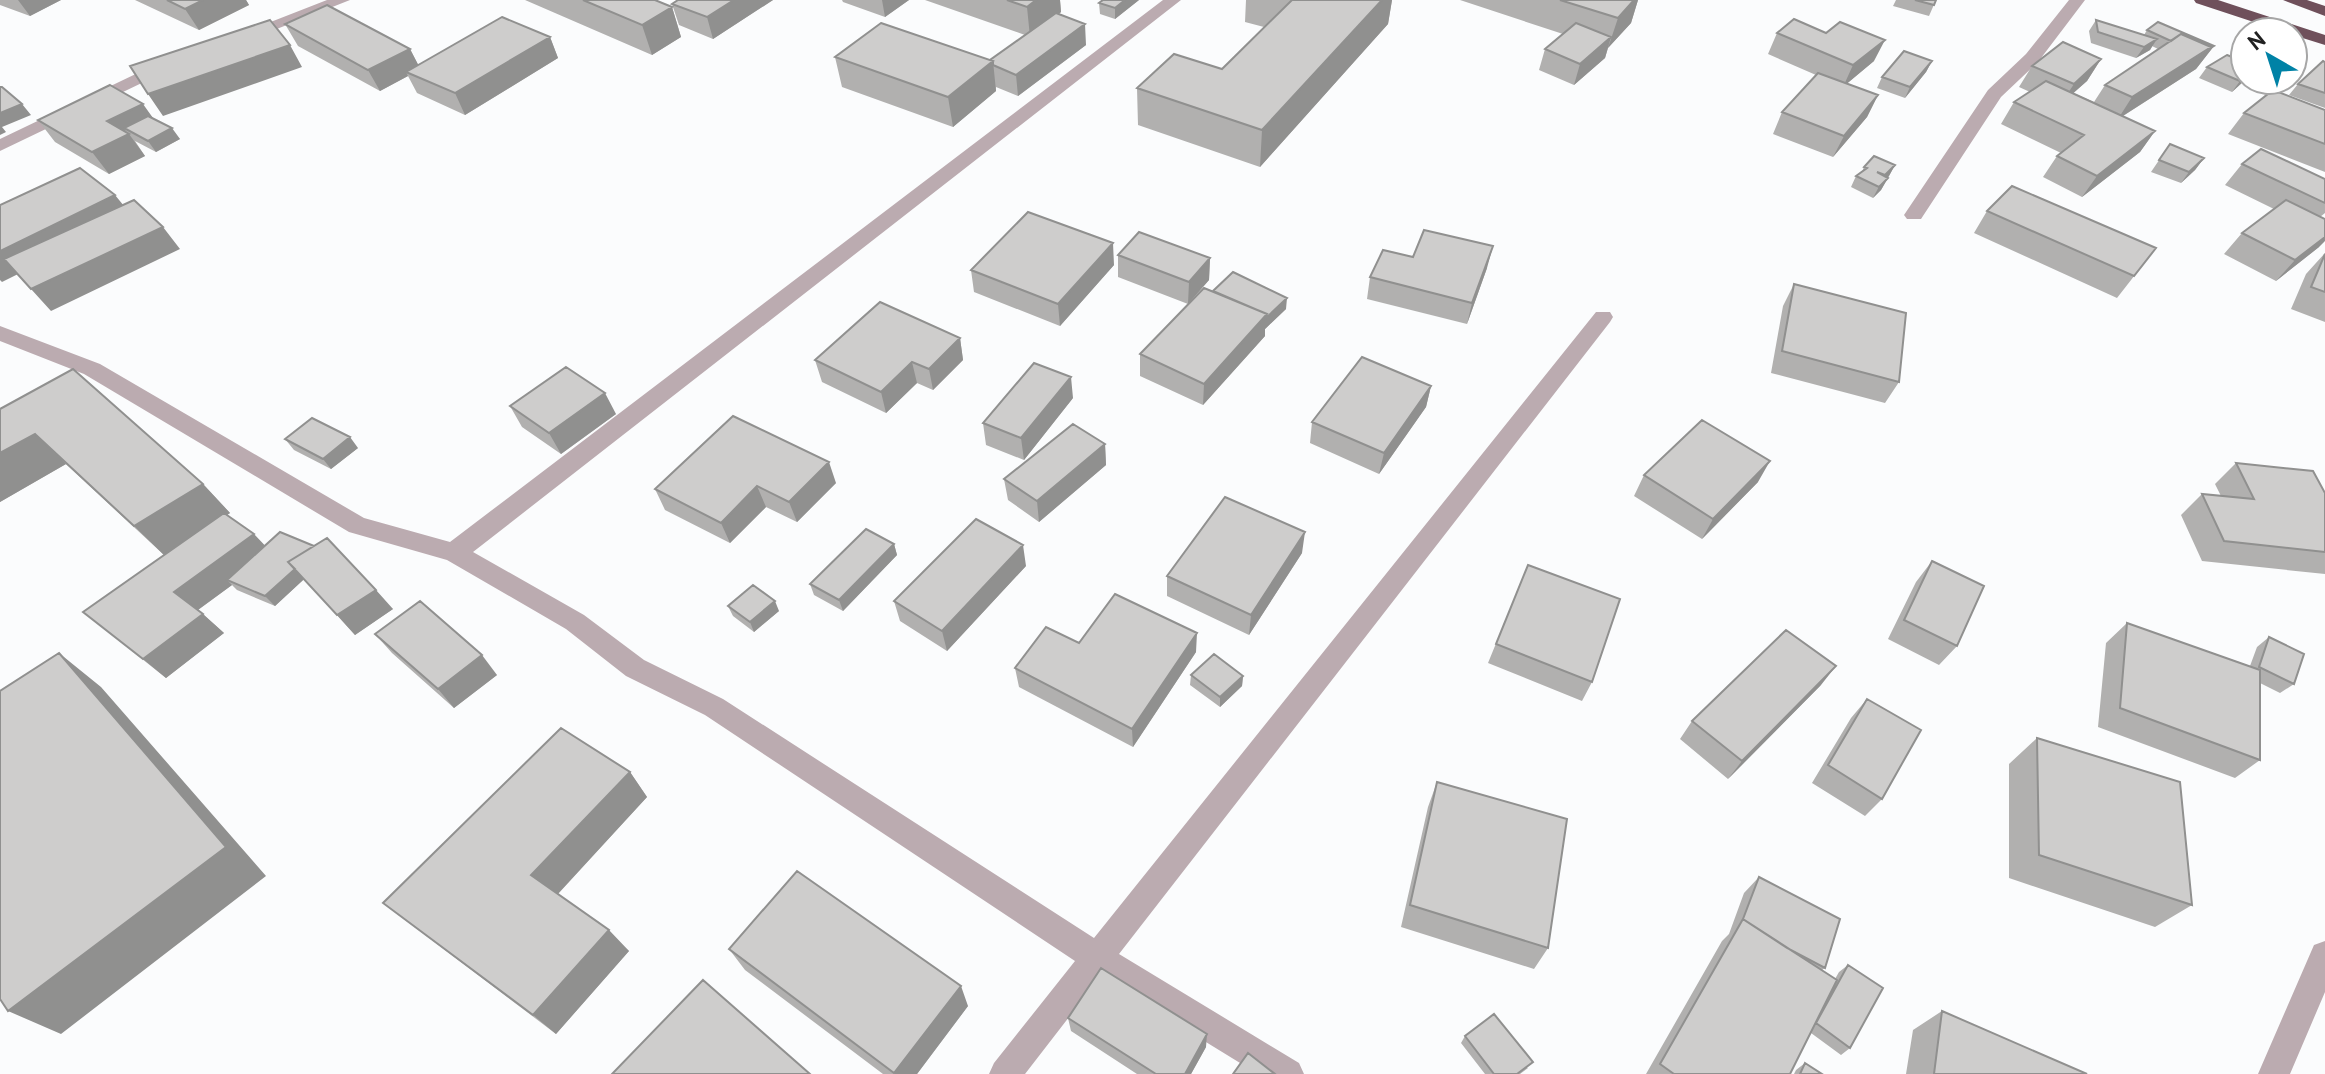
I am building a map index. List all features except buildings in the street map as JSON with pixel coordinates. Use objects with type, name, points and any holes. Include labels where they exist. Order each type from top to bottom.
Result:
[{"type":"highway","points":[[2202,0],[2325,40]]},
{"type":"highway","points":[[2291,0],[2325,11]]},
{"type":"street","points":[[226,42],[342,0]]},
{"type":"street","points":[[454,553],[1173,0]]},
{"type":"street","points":[[1914,215],[1994,94],[2032,58],[2077,0]]},
{"type":"street","points":[[0,146],[183,58]]},
{"type":"street","points":[[1005,1074],[1099,959],[1603,317]]},
{"type":"street","points":[[0,333],[92,369],[357,525],[454,553],[575,622],[635,668],[714,707],[1099,959],[1288,1074]]},
{"type":"street","points":[[66,384],[92,369]]},
{"type":"street","points":[[2274,1074],[2325,956]]}]
